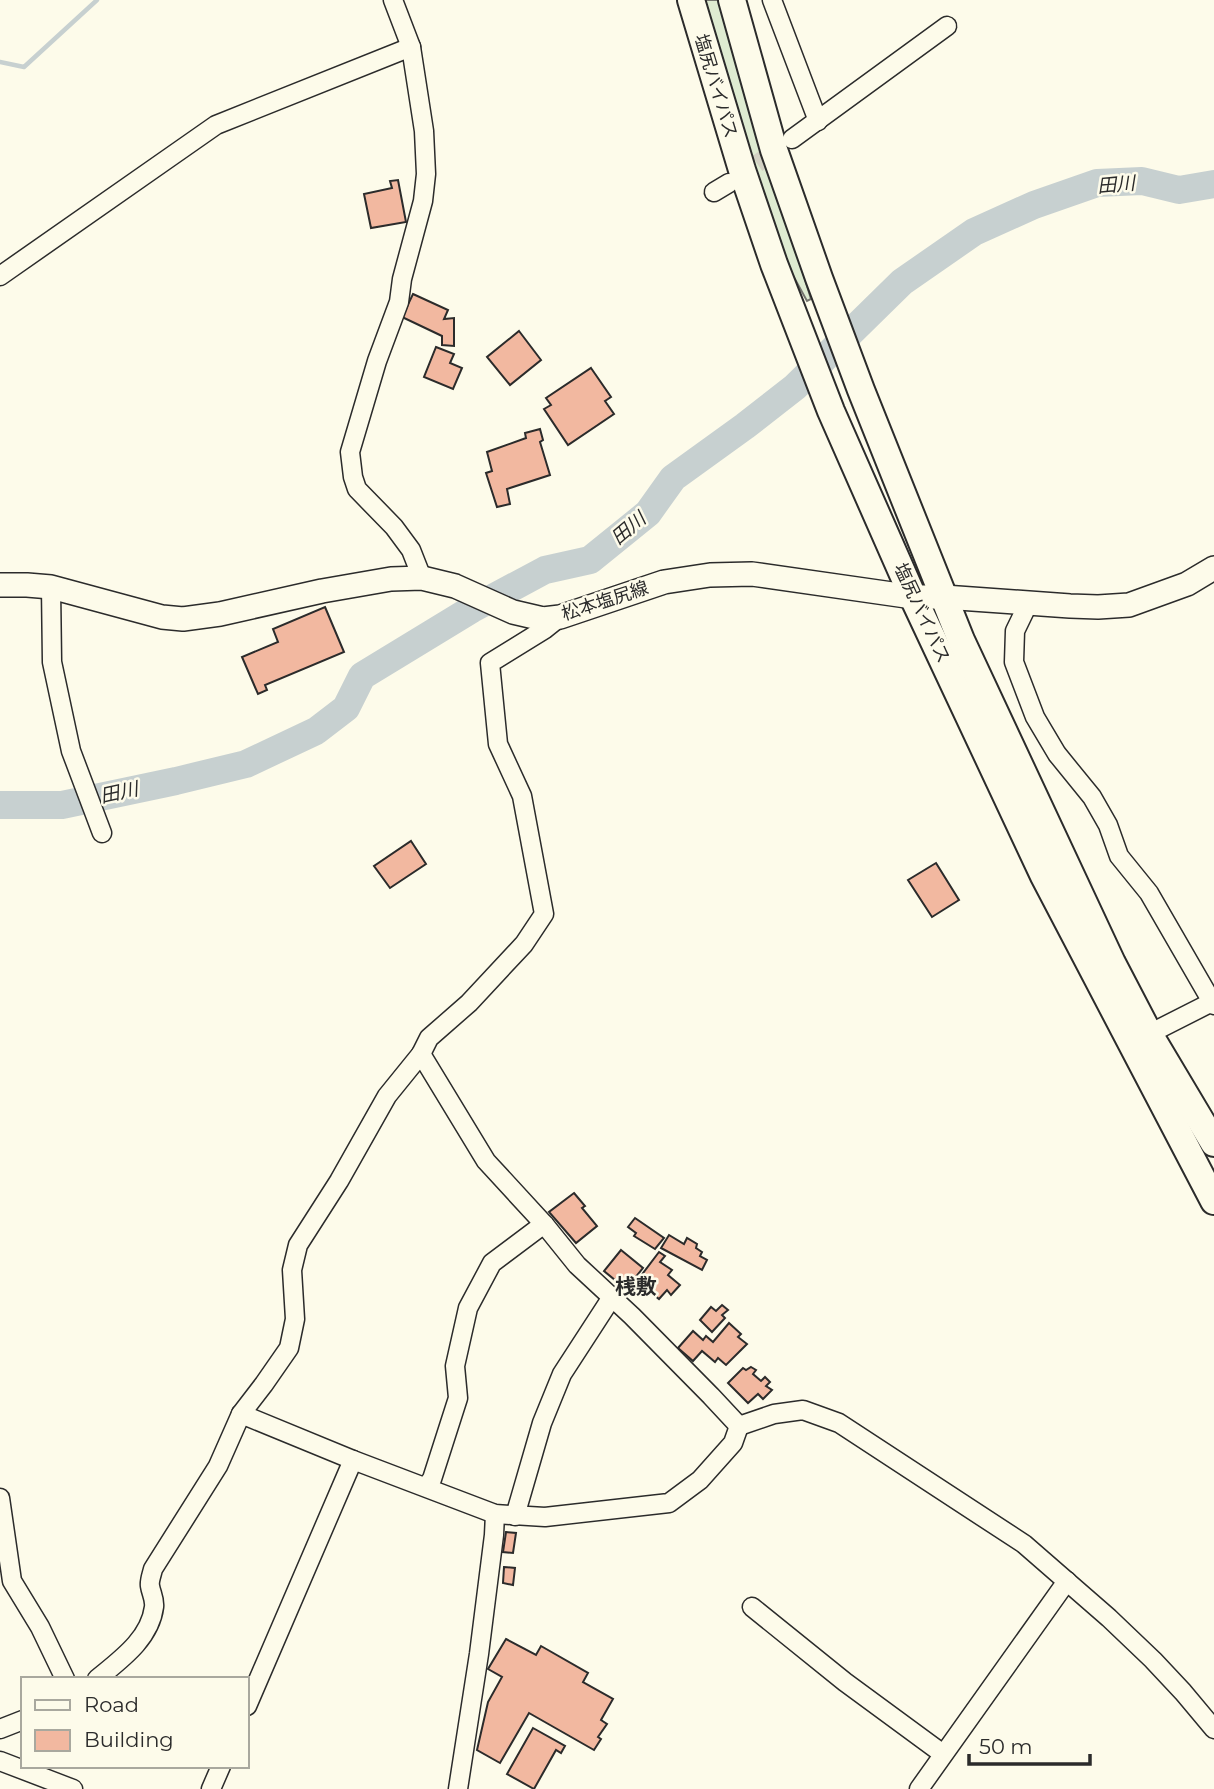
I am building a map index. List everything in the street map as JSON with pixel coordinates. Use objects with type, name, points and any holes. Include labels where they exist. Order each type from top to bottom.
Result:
[{"type":"highway","name":"塩尻バイパス","points":[[691,0],[742,170],[774,264],[831,411],[913,597],[1044,876],[1214,1201]]},
{"type":"highway","name":"塩尻バイパス","points":[[732,0],[774,150],[819,278],[961,640],[1112,963],[1149,1034],[1214,1143]]},
{"type":"main road","name":"松本塩尻線","points":[[1,582],[51,587],[162,617],[183,619],[391,579],[422,578],[455,586],[513,612],[543,619],[560,617],[664,582],[733,573],[913,597],[1070,606],[1129,605],[1186,584],[1214,568]]},
{"type":"street","points":[[393,0],[411,47],[424,131],[426,174],[423,201],[402,279],[399,302],[377,361],[350,452],[357,489],[394,527],[411,550],[422,578]]},
{"type":"street","points":[[772,0],[818,121]]},
{"type":"street","points":[[792,139],[947,26]]},
{"type":"street","points":[[0,276],[216,125],[411,47]]},
{"type":"street","points":[[51,587],[52,662],[73,757],[100,828]]},
{"type":"street","points":[[1029,602],[1015,631],[1014,662],[1035,717],[1057,754],[1092,797],[1108,825],[1119,856],[1149,893],[1213,1003],[1149,1034]]},
{"type":"street","points":[[99,1677],[144,1635],[155,1603],[149,1584],[153,1569],[218,1466],[241,1414],[289,1348],[295,1319],[292,1270],[298,1245],[339,1181],[387,1096],[421,1054],[429,1038],[469,1003],[524,944],[544,914],[522,796],[498,744],[489,663],[560,617]]},
{"type":"street","points":[[421,1054],[486,1161],[544,1224],[577,1265],[739,1426]]},
{"type":"street","points":[[426,1487],[432,1479],[458,1398],[455,1366],[468,1307],[492,1263],[544,1224]]},
{"type":"street","points":[[515,1516],[542,1423],[562,1374],[612,1297]]},
{"type":"street","points":[[739,1426],[774,1414],[803,1410],[839,1423],[1024,1544],[1153,1660],[1214,1729]]},
{"type":"street","points":[[241,1414],[495,1514],[545,1517],[669,1503],[700,1480],[733,1443],[739,1426]]},
{"type":"street","points":[[248,1704],[353,1460]]},
{"type":"street","points":[[0,1498],[12,1581],[40,1627],[64,1677]]},
{"type":"street","points":[[458,1789],[479,1654],[495,1514]]},
{"type":"street","points":[[919,1789],[1067,1581]]},
{"type":"street","points":[[752,1607],[845,1682],[943,1754]]},
{"type":"street","points":[[0,1729],[21,1721]]},
{"type":"street","points":[[0,1761],[73,1789]]},
{"type":"street","points":[[211,1789],[220,1768]]},
{"type":"green space","points":[[702,0],[720,0],[811,299],[807,301],[785,261],[755,180]]},
{"type":"building","points":[[398,180],[406,222],[371,228],[364,194],[392,188],[390,181]]},
{"type":"building","points":[[413,294],[448,310],[444,319],[454,318],[454,346],[442,345],[442,336],[402,317]]},
{"type":"building","points":[[519,331],[541,360],[510,385],[487,357]]},
{"type":"building","points":[[436,347],[454,354],[450,363],[462,368],[453,389],[424,377]]},
{"type":"building","points":[[591,368],[611,397],[605,401],[614,414],[568,445],[544,409],[551,405],[546,398]]},
{"type":"building","points":[[540,429],[543,440],[540,442],[550,475],[507,489],[510,504],[497,507],[486,473],[492,471],[487,452],[526,438],[525,433]]},
{"type":"building","points":[[325,607],[344,652],[265,685],[267,690],[258,694],[242,657],[278,642],[273,629]]},
{"type":"building","points":[[411,841],[426,864],[390,888],[374,866]]},
{"type":"building","points":[[936,863],[959,900],[932,917],[908,880]]},
{"type":"building","points":[[574,1193],[597,1226],[576,1243],[549,1212]]},
{"type":"building","points":[[635,1218],[664,1238],[655,1249],[634,1236],[636,1233],[628,1227]]},
{"type":"building","points":[[669,1235],[684,1244],[687,1238],[697,1244],[696,1248],[702,1252],[700,1256],[707,1260],[702,1270],[661,1248]]},
{"type":"building","points":[[621,1250],[643,1268],[626,1289],[604,1271]]},
{"type":"building","points":[[659,1252],[665,1256],[660,1262],[672,1270],[668,1275],[680,1285],[671,1295],[667,1290],[659,1299],[637,1281]]},
{"type":"building","points":[[722,1305],[728,1310],[722,1315],[725,1318],[712,1332],[700,1320],[711,1307],[716,1311]]},
{"type":"building","points":[[729,1323],[741,1334],[738,1337],[747,1344],[726,1365],[718,1358],[715,1362],[702,1351],[693,1361],[678,1348],[693,1331],[703,1340],[706,1336],[713,1342]]},
{"type":"building","points":[[751,1367],[756,1370],[753,1374],[761,1381],[765,1377],[770,1382],[766,1386],[772,1390],[763,1399],[758,1394],[748,1403],[728,1383],[743,1368],[746,1370]]},
{"type":"building","points":[[506,1532],[516,1533],[513,1553],[503,1552]]},
{"type":"building","points":[[504,1567],[515,1568],[513,1585],[503,1583]]},
{"type":"building","points":[[506,1639],[536,1655],[541,1646],[588,1673],[583,1682],[613,1699],[601,1720],[607,1724],[598,1737],[601,1739],[594,1750],[529,1713],[500,1763],[477,1750],[488,1702],[502,1677],[488,1669]]},
{"type":"building","points":[[533,1728],[565,1746],[561,1753],[556,1750],[534,1789],[507,1774]]},
{"type":"waterway","points":[[0,62],[24,67],[97,0]]},
{"type":"waterway","name":"田川","points":[[0,805],[62,805],[176,781],[246,764],[316,731],[346,708],[362,676],[472,609],[545,570],[590,560],[648,513],[673,478],[795,387],[902,282],[974,232],[1034,205],[1097,183],[1142,181],[1179,190],[1214,184]]},
{"type":"tunnel","points":[[735,179],[781,147]]},
{"type":"district","name":"桟敷","points":[[636,1287]]}]
